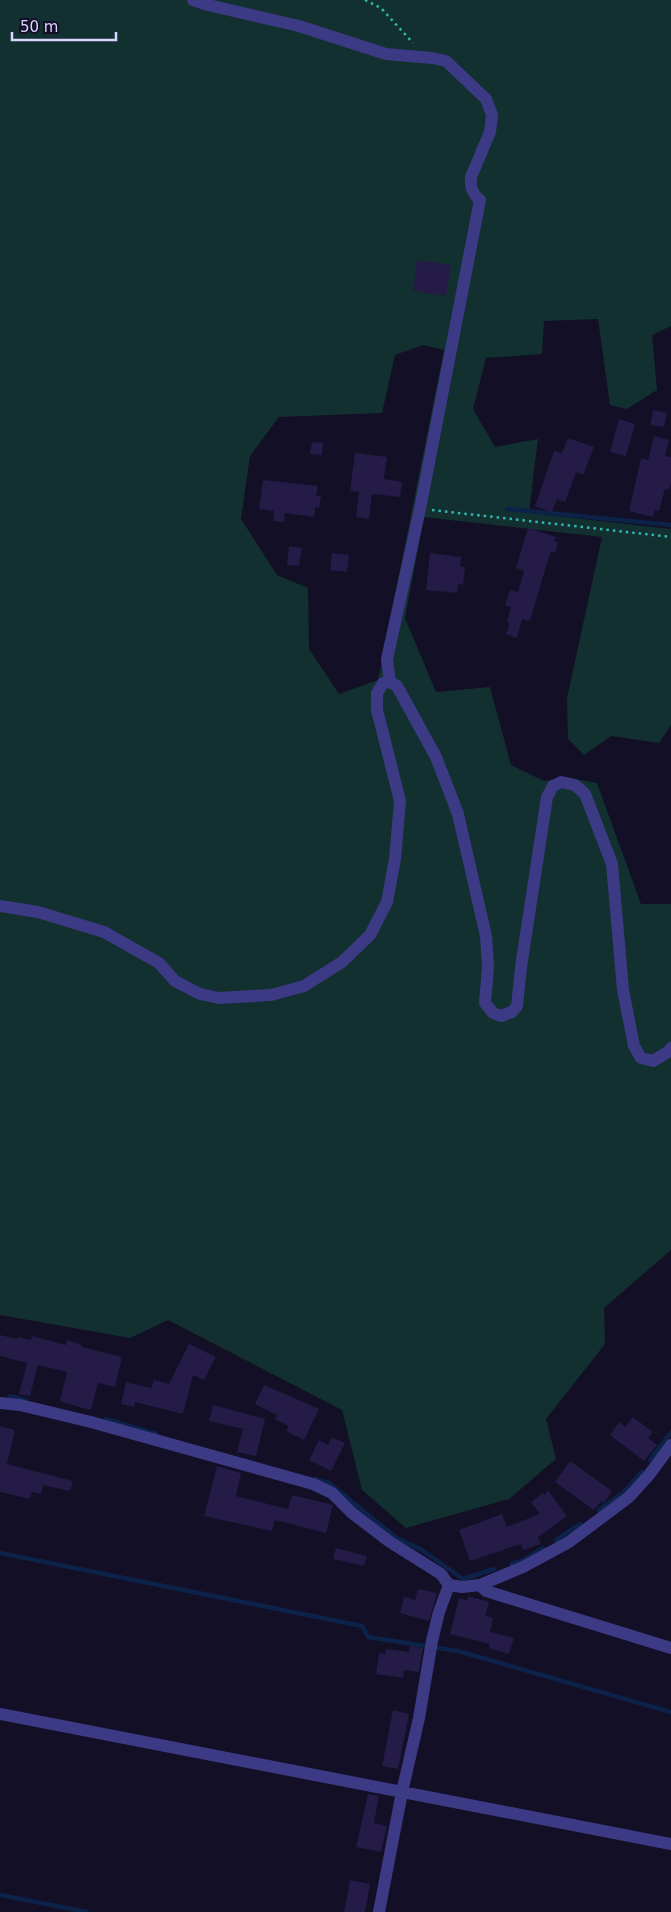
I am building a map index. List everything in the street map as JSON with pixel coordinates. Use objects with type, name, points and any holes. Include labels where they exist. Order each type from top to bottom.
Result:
[{"type":"street","points":[[193,0],[299,26],[386,54],[432,58],[446,62],[486,99],[492,115],[490,132],[471,177],[470,185],[475,196],[480,200],[420,508],[387,658],[390,682]]},
{"type":"street","points":[[0,906],[38,912],[104,932],[159,963],[175,981],[200,994],[219,998],[271,995],[304,986],[342,962],[370,935],[387,902],[395,859],[400,801],[377,710],[377,693],[383,683],[390,682],[397,686],[436,757],[458,814],[486,936],[488,967],[486,1003],[492,1013],[501,1016],[512,1012],[517,1006],[521,967],[547,797],[553,786],[562,782],[575,785],[585,794],[612,864],[623,990],[634,1046],[641,1058],[653,1061],[671,1048]]},
{"type":"street","points":[[0,1403],[20,1405],[91,1422],[313,1484],[332,1492],[352,1513],[390,1542],[440,1574],[449,1585],[462,1588],[480,1585],[523,1567],[569,1542],[629,1497],[671,1446]]},
{"type":"street","points":[[379,1912],[402,1792],[419,1718],[431,1646],[439,1612],[449,1585]]},
{"type":"street","points":[[480,1585],[486,1591],[671,1648]]},
{"type":"street","points":[[0,1714],[671,1844]]},
{"type":"path","points":[[365,0],[381,8],[406,37],[432,58]]},
{"type":"path","points":[[420,508],[671,537]]},
{"type":"green space","points":[[0,0],[671,0],[671,326],[652,335],[657,390],[627,409],[610,405],[598,319],[544,321],[542,354],[486,358],[473,409],[495,447],[538,439],[529,513],[671,529],[671,725],[659,743],[611,736],[584,755],[568,739],[567,698],[602,537],[424,517],[405,618],[436,692],[490,687],[511,765],[544,781],[565,777],[597,783],[641,904],[671,904],[671,1250],[604,1308],[605,1344],[546,1419],[556,1459],[509,1499],[406,1528],[362,1490],[342,1410],[168,1320],[130,1338],[0,1315]],"holes":[[[423,345],[444,350],[378,680],[339,694],[309,649],[308,588],[277,575],[241,519],[250,456],[279,417],[382,413],[395,355]]]},
{"type":"building","points":[[417,260],[451,265],[446,296],[413,291]]},
{"type":"building","points":[[653,410],[667,413],[664,427],[650,425]]},
{"type":"building","points":[[619,419],[635,424],[626,456],[610,452]]},
{"type":"building","points":[[654,436],[669,440],[665,456],[671,457],[671,483],[669,490],[665,489],[659,511],[655,510],[653,517],[629,511],[641,458],[648,460]]},
{"type":"building","points":[[568,438],[594,447],[583,475],[576,472],[565,502],[557,499],[552,512],[535,506],[554,451],[562,453]]},
{"type":"building","points":[[312,442],[323,443],[322,455],[310,454]]},
{"type":"building","points":[[355,453],[387,457],[384,479],[402,482],[400,497],[372,494],[369,519],[356,517],[359,492],[350,491]]},
{"type":"building","points":[[263,480],[318,486],[316,496],[321,496],[319,508],[315,507],[314,517],[285,513],[284,522],[273,521],[274,511],[259,509]]},
{"type":"building","points":[[528,528],[556,537],[554,541],[558,542],[555,553],[551,552],[549,556],[530,621],[522,619],[517,638],[506,634],[510,623],[507,622],[511,607],[505,605],[510,590],[518,592],[524,571],[516,568]]},
{"type":"building","points":[[289,546],[302,548],[299,566],[287,565]]},
{"type":"building","points":[[332,553],[349,555],[347,572],[330,570]]},
{"type":"building","points":[[430,553],[461,557],[460,566],[465,567],[463,585],[458,584],[457,593],[426,590]]},
{"type":"building","points":[[0,1335],[31,1340],[32,1336],[66,1345],[67,1340],[82,1345],[82,1347],[122,1357],[115,1387],[98,1383],[91,1410],[79,1407],[60,1401],[67,1372],[38,1365],[30,1396],[19,1394],[27,1363],[0,1356]]},
{"type":"building","points":[[189,1344],[216,1357],[204,1380],[193,1375],[183,1414],[135,1402],[134,1407],[121,1404],[126,1382],[151,1388],[154,1380],[169,1384]]},
{"type":"building","points":[[264,1385],[319,1409],[304,1440],[286,1431],[289,1426],[275,1419],[277,1415],[255,1404]]},
{"type":"building","points":[[213,1405],[265,1419],[256,1456],[237,1452],[243,1429],[209,1421]]},
{"type":"building","points":[[633,1417],[653,1432],[648,1438],[657,1445],[644,1461],[610,1435],[619,1422],[625,1427]]},
{"type":"building","points":[[0,1426],[15,1430],[7,1464],[73,1481],[70,1491],[43,1485],[41,1494],[32,1492],[30,1499],[0,1492]]},
{"type":"building","points":[[332,1437],[345,1443],[331,1471],[309,1460],[319,1440],[328,1445]]},
{"type":"building","points":[[570,1461],[612,1491],[604,1503],[601,1501],[594,1510],[555,1482]]},
{"type":"building","points":[[217,1466],[241,1473],[236,1496],[288,1509],[292,1495],[333,1505],[326,1533],[275,1520],[272,1531],[204,1516]]},
{"type":"building","points":[[548,1490],[567,1516],[538,1537],[541,1544],[523,1550],[521,1544],[470,1561],[459,1530],[502,1514],[507,1527],[540,1514],[531,1502],[543,1493],[545,1495]]},
{"type":"building","points":[[336,1548],[367,1556],[364,1566],[333,1559]]},
{"type":"building","points":[[418,1589],[437,1593],[429,1621],[400,1613],[404,1597],[415,1600]]},
{"type":"building","points":[[468,1596],[489,1602],[485,1616],[493,1618],[490,1632],[514,1638],[509,1654],[489,1648],[490,1644],[450,1634],[459,1598],[467,1601]]},
{"type":"building","points":[[410,1646],[423,1648],[419,1672],[404,1670],[403,1678],[376,1674],[379,1653],[385,1654],[386,1649],[409,1652]]},
{"type":"building","points":[[393,1710],[409,1714],[398,1769],[382,1766]]},
{"type":"building","points":[[368,1794],[379,1796],[374,1823],[387,1826],[381,1852],[356,1847]]},
{"type":"building","points":[[350,1880],[370,1884],[365,1912],[344,1912]]},
{"type":"waterway","points":[[507,509],[671,525]]},
{"type":"waterway","points":[[10,1396],[25,1400]]},
{"type":"waterway","points":[[106,1419],[156,1434]]},
{"type":"waterway","points":[[650,1460],[671,1432]]},
{"type":"waterway","points":[[599,1510],[624,1492],[642,1472]]},
{"type":"waterway","points":[[315,1479],[329,1483],[398,1539],[422,1550],[463,1579],[494,1569]]},
{"type":"waterway","points":[[556,1540],[580,1524]]},
{"type":"waterway","points":[[512,1564],[524,1560],[543,1548]]},
{"type":"waterway","points":[[0,1553],[362,1626],[368,1637],[458,1651],[671,1712]]},
{"type":"waterway","points":[[0,1895],[87,1912]]}]
